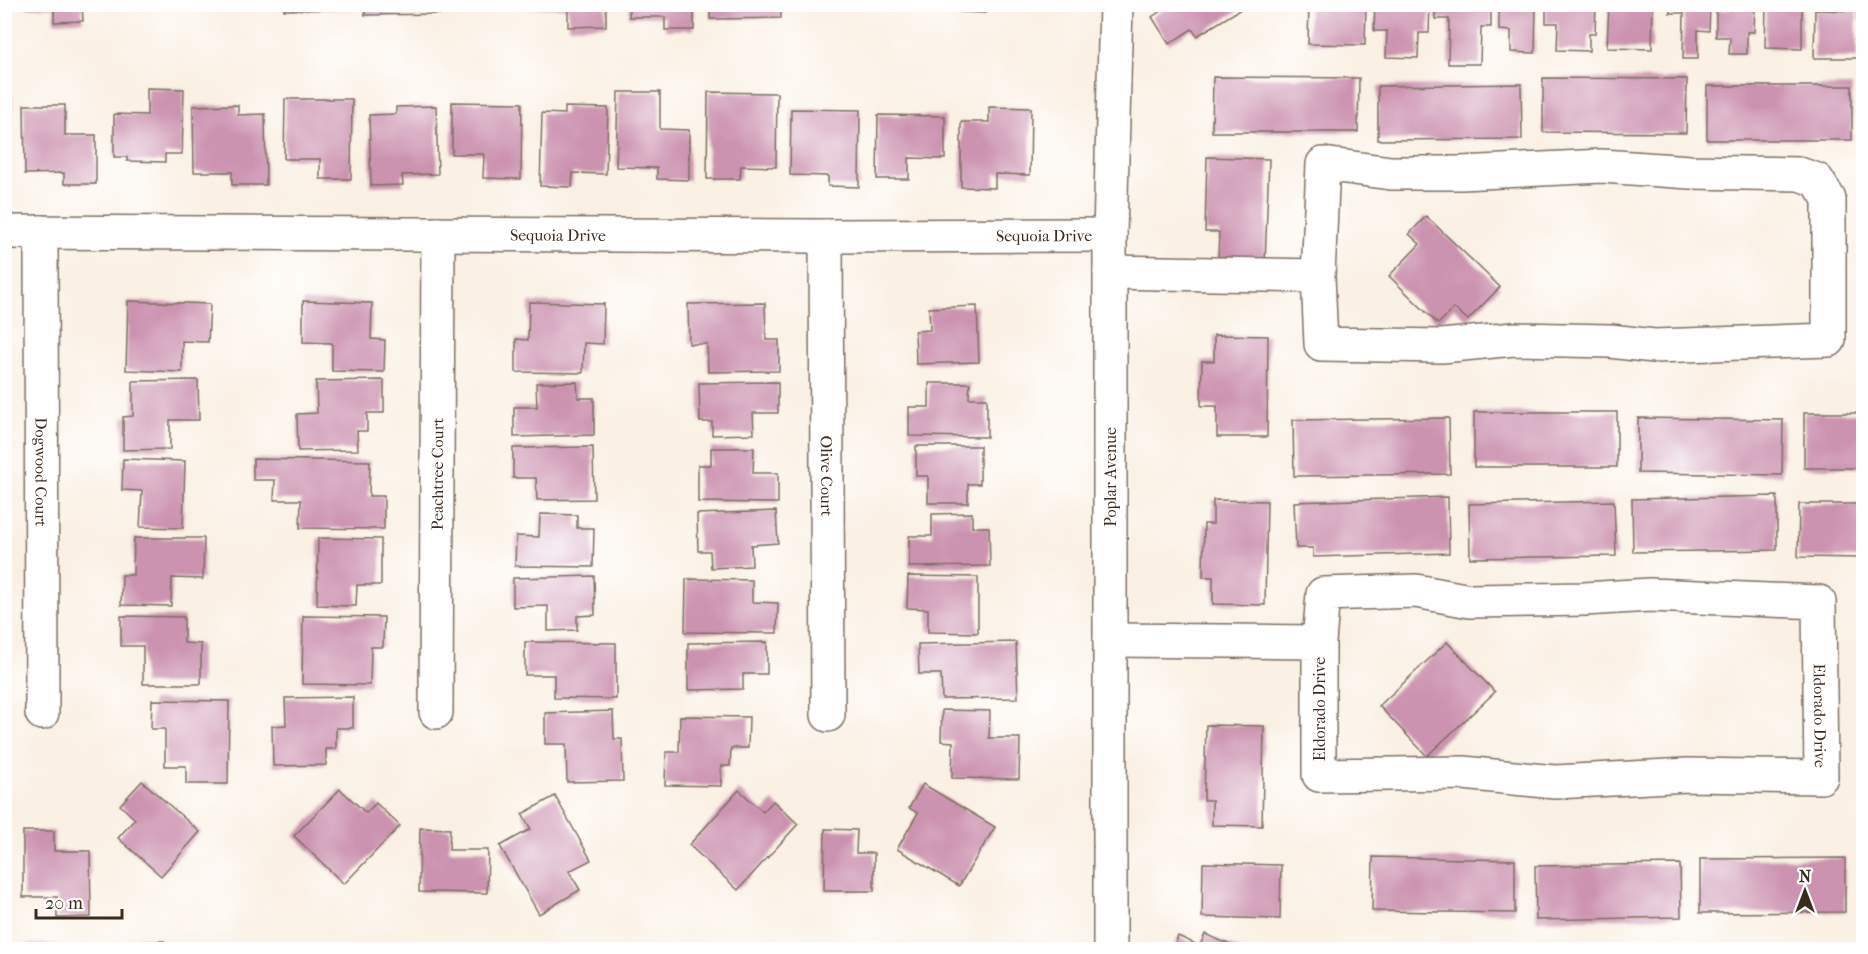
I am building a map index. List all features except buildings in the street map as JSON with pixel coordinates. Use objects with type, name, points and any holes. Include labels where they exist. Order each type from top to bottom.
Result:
[{"type":"street","name":"Poplar Avenue","points":[[1110,950],[1110,236],[1116,4]]},
{"type":"street","points":[[1323,164],[1391,173],[1461,173],[1602,166],[1690,172],[1799,174],[1817,180],[1829,199],[1828,340],[1654,346],[1610,341],[1514,339],[1443,346],[1321,344],[1318,276],[1323,164]]},
{"type":"street","name":"Sequoia Drive","points":[[4,232],[1110,236]]},
{"type":"street","name":"Dogwood Court","points":[[41,232],[42,713]]},
{"type":"street","name":"Peachtree Court","points":[[436,712],[438,234]]},
{"type":"street","name":"Olive Court","points":[[826,236],[828,715]]},
{"type":"street","points":[[1110,272],[1318,276]]},
{"type":"street","name":"Eldorado Drive","points":[[1416,591],[1470,601],[1650,595],[1819,602],[1821,777],[1688,774],[1555,782],[1463,773],[1319,774],[1320,642],[1323,594],[1416,591]]},
{"type":"street","name":"Eldorado Drive","points":[[1110,640],[1320,642]]}]
